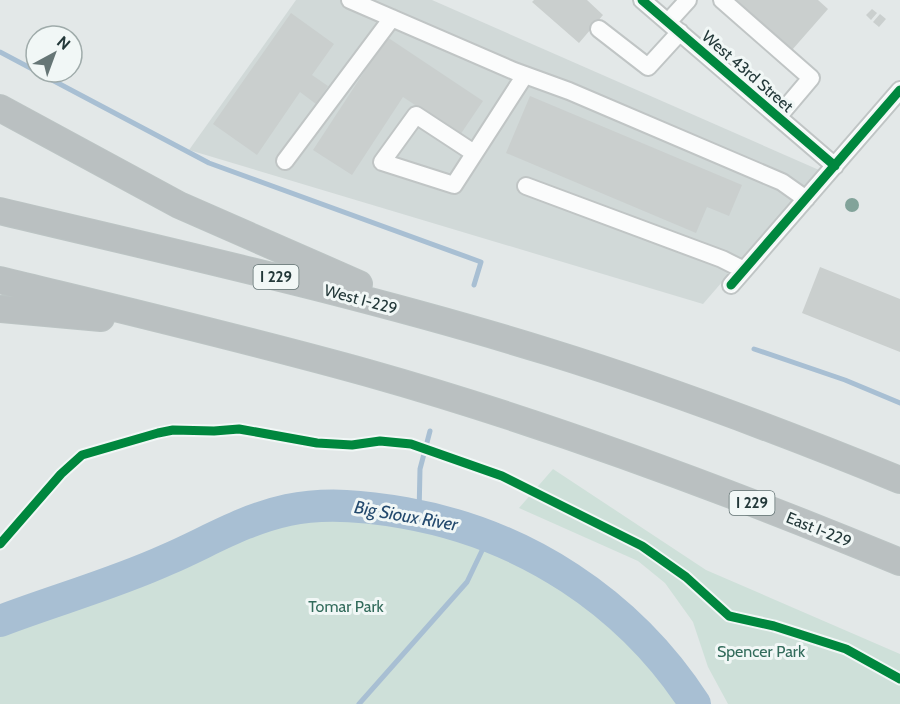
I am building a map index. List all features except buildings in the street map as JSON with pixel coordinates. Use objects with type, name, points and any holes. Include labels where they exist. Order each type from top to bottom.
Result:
[{"type":"highway","points":[[0,108],[179,205],[308,264],[549,352]]},
{"type":"highway","name":"West I-229","points":[[0,211],[307,284],[549,352],[773,428],[900,480]]},
{"type":"highway","name":"I 229","points":[[0,280],[296,353]]},
{"type":"highway","points":[[0,309],[129,321],[296,353]]},
{"type":"highway","name":"East I-229","points":[[296,353],[438,394],[602,448],[802,522],[900,562]]},
{"type":"street","points":[[350,0],[782,182],[806,199]]},
{"type":"street","name":"West 43rd Street","points":[[642,0],[835,166]]},
{"type":"street","points":[[599,29],[648,67],[674,27],[688,0]]},
{"type":"street","points":[[722,0],[811,78],[778,117]]},
{"type":"street","points":[[285,161],[392,18]]},
{"type":"street","points":[[474,153],[416,115],[381,162],[454,185],[525,75]]},
{"type":"street","points":[[731,285],[900,90]]},
{"type":"street","points":[[526,186],[722,259],[744,270]]},
{"type":"shaded area","points":[[296,0],[432,0],[819,170],[703,304],[189,150]]},
{"type":"green space","name":"Spencer Park","points":[[553,469],[706,570],[900,654],[900,704],[728,704],[708,667],[693,622],[665,583],[638,561],[519,508]]},
{"type":"green space","name":"Tomar Park","points":[[376,508],[441,519],[508,545],[626,623],[692,704],[0,704],[0,621],[166,561],[206,540],[289,510]]},
{"type":"waterway","points":[[0,52],[24,65]]},
{"type":"waterway","points":[[60,84],[209,163],[481,262],[474,285]]},
{"type":"waterway","points":[[754,349],[845,380],[900,403]]},
{"type":"waterway","points":[[419,515],[420,469],[430,431]]},
{"type":"waterway","name":"Big Sioux River","points":[[0,621],[125,577],[240,525],[271,514],[317,506],[376,508],[449,523],[491,537],[532,556],[570,578],[606,604],[639,634],[668,667],[695,704]]},
{"type":"waterway","points":[[359,704],[467,582],[489,536]]},
{"type":"cycle path","points":[[642,0],[835,166]]},
{"type":"cycle path","points":[[731,285],[900,90]]},
{"type":"cycle path","points":[[0,544],[61,474],[82,455],[158,433],[173,430],[239,429],[317,443],[352,445],[380,441],[411,444],[502,476],[642,546],[686,577],[729,616],[774,626],[846,649],[900,679]]}]
